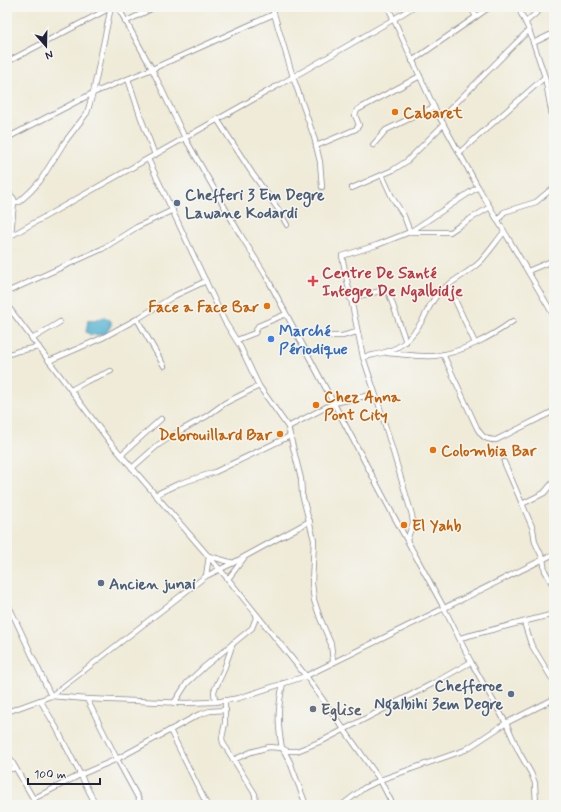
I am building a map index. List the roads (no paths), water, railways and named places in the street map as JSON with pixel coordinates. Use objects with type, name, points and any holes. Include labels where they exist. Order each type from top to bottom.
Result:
[{"type":"street","points":[[7,62],[111,7]]},
{"type":"street","points":[[14,202],[19,202],[24,199],[40,181],[64,143],[87,113],[93,93],[111,7]]},
{"type":"street","points":[[118,7],[152,69],[185,138],[240,234],[265,274],[460,638],[471,662],[506,723],[519,752],[531,773],[535,784],[536,805]]},
{"type":"street","points":[[125,22],[155,7]]},
{"type":"street","points":[[272,7],[316,146],[320,162],[322,188]]},
{"type":"street","points":[[388,7],[434,107],[478,187],[554,316]]},
{"type":"street","points":[[9,237],[293,77],[394,19],[412,7]]},
{"type":"street","points":[[471,7],[476,17]]},
{"type":"street","points":[[412,61],[490,7]]},
{"type":"street","points":[[518,7],[526,22],[545,77],[554,127]]},
{"type":"street","points":[[526,22],[544,7]]},
{"type":"street","points":[[7,138],[93,93],[152,69],[274,14]]},
{"type":"street","points":[[441,118],[529,30]]},
{"type":"street","points":[[533,43],[554,33]]},
{"type":"street","points":[[316,146],[356,129],[359,125],[355,115],[357,110],[420,76]]},
{"type":"street","points":[[460,153],[545,77]]},
{"type":"street","points":[[128,79],[140,118],[155,155]]},
{"type":"street","points":[[373,145],[386,130],[434,107]]},
{"type":"street","points":[[217,119],[252,173],[278,209],[287,225]]},
{"type":"street","points":[[352,188],[393,170],[407,161],[444,124]]},
{"type":"street","points":[[148,159],[225,322],[237,340],[259,386],[288,427],[301,480],[302,494],[314,540],[313,592],[320,618],[332,644],[333,661]]},
{"type":"street","points":[[382,175],[392,197],[404,216],[410,232]]},
{"type":"street","points":[[407,540],[413,523],[412,515],[363,357],[342,256],[377,245],[410,232],[478,187]]},
{"type":"street","points":[[498,221],[504,212],[536,202],[554,187]]},
{"type":"street","points":[[7,191],[14,199],[9,237]]},
{"type":"street","points":[[410,232],[450,232],[490,207]]},
{"type":"street","points":[[7,292],[102,249],[137,227],[173,210]]},
{"type":"street","points":[[363,357],[386,353],[398,348],[406,342],[422,321],[434,299],[448,285],[481,261],[504,232]]},
{"type":"street","points":[[528,271],[554,260]]},
{"type":"street","points":[[49,361],[102,338],[137,319],[174,296],[206,281]]},
{"type":"street","points":[[448,285],[475,343]]},
{"type":"street","points":[[350,298],[385,290],[388,291],[406,342]]},
{"type":"street","points":[[7,305],[121,455],[160,502],[209,556],[306,676],[342,730],[380,780],[393,805]]},
{"type":"street","points":[[237,340],[255,333],[257,327],[262,324],[286,314]]},
{"type":"street","points":[[137,319],[164,366]]},
{"type":"street","points":[[386,353],[428,356],[443,354],[493,335],[513,321]]},
{"type":"street","points":[[32,339],[60,322]]},
{"type":"street","points":[[330,336],[342,336],[357,332]]},
{"type":"street","points":[[7,355],[18,351],[39,347]]},
{"type":"street","points":[[443,354],[481,436],[488,440],[496,440],[554,411]]},
{"type":"street","points":[[71,390],[87,381],[111,371]]},
{"type":"street","points":[[132,468],[158,445],[178,432],[207,416],[225,403],[259,386]]},
{"type":"street","points":[[288,427],[334,402],[375,394]]},
{"type":"street","points":[[121,455],[161,419]]},
{"type":"street","points":[[155,495],[178,484],[215,472],[290,436]]},
{"type":"street","points":[[504,462],[533,529],[535,542],[554,587]]},
{"type":"street","points":[[522,504],[544,493],[553,484]]},
{"type":"street","points":[[160,502],[163,492]]},
{"type":"street","points":[[7,712],[51,696],[206,576],[310,521]]},
{"type":"street","points":[[51,696],[174,703],[215,702],[239,698],[306,676],[333,661],[554,554]]},
{"type":"street","points":[[228,579],[246,555]]},
{"type":"street","points":[[209,556],[233,563]]},
{"type":"street","points":[[206,576],[209,556]]},
{"type":"street","points":[[7,602],[51,696]]},
{"type":"street","points":[[460,638],[554,614]]},
{"type":"street","points":[[174,703],[187,683],[204,667],[252,628],[257,615]]},
{"type":"street","points":[[524,622],[532,644],[554,682]]},
{"type":"street","points":[[215,702],[214,692],[233,643]]},
{"type":"street","points":[[233,760],[251,752],[269,747],[282,748],[287,751],[297,751],[324,740],[471,662]]},
{"type":"street","points":[[283,683],[278,708],[279,732],[282,748],[290,762],[306,805]]},
{"type":"street","points":[[87,699],[142,805]]},
{"type":"street","points":[[342,805],[364,788],[380,780],[465,750],[506,723],[554,699]]},
{"type":"street","points":[[40,700],[56,727],[96,805]]},
{"type":"street","points":[[225,700],[226,710],[222,738],[223,742],[255,794],[256,805]]},
{"type":"street","points":[[33,799],[80,775],[117,759],[198,715],[210,711],[226,710]]},
{"type":"street","points":[[170,730],[208,805]]},
{"type":"street","points":[[7,753],[37,805]]},
{"type":"street","points":[[7,770],[15,768]]},
{"type":"water","points":[[105,317],[111,321],[111,325],[106,334],[91,335],[86,332],[88,320],[94,321]]},
{"type":"place","name":"Cabaret","points":[[395,112]]},
{"type":"place","name":"Chefferi 3 Em Degre Lawane Kodardi","points":[[177,203]]},
{"type":"place","name":"Centre De Santé Integre De Ngalbidje","points":[[313,281]]},
{"type":"place","name":"Face a Face Bar","points":[[267,306]]},
{"type":"place","name":"Marché Périodique","points":[[271,339]]},
{"type":"place","name":"Chez Anna Pont City","points":[[316,405]]},
{"type":"place","name":"Debrouillard Bar","points":[[280,434]]},
{"type":"place","name":"Colombia Bar","points":[[433,450]]},
{"type":"place","name":"El Yahb","points":[[404,525]]},
{"type":"place","name":"Ancien junai","points":[[101,583]]},
{"type":"place","name":"Chefferoe Ngalbihi 3em Degre","points":[[511,694]]},
{"type":"place","name":"Eglise","points":[[313,709]]}]
